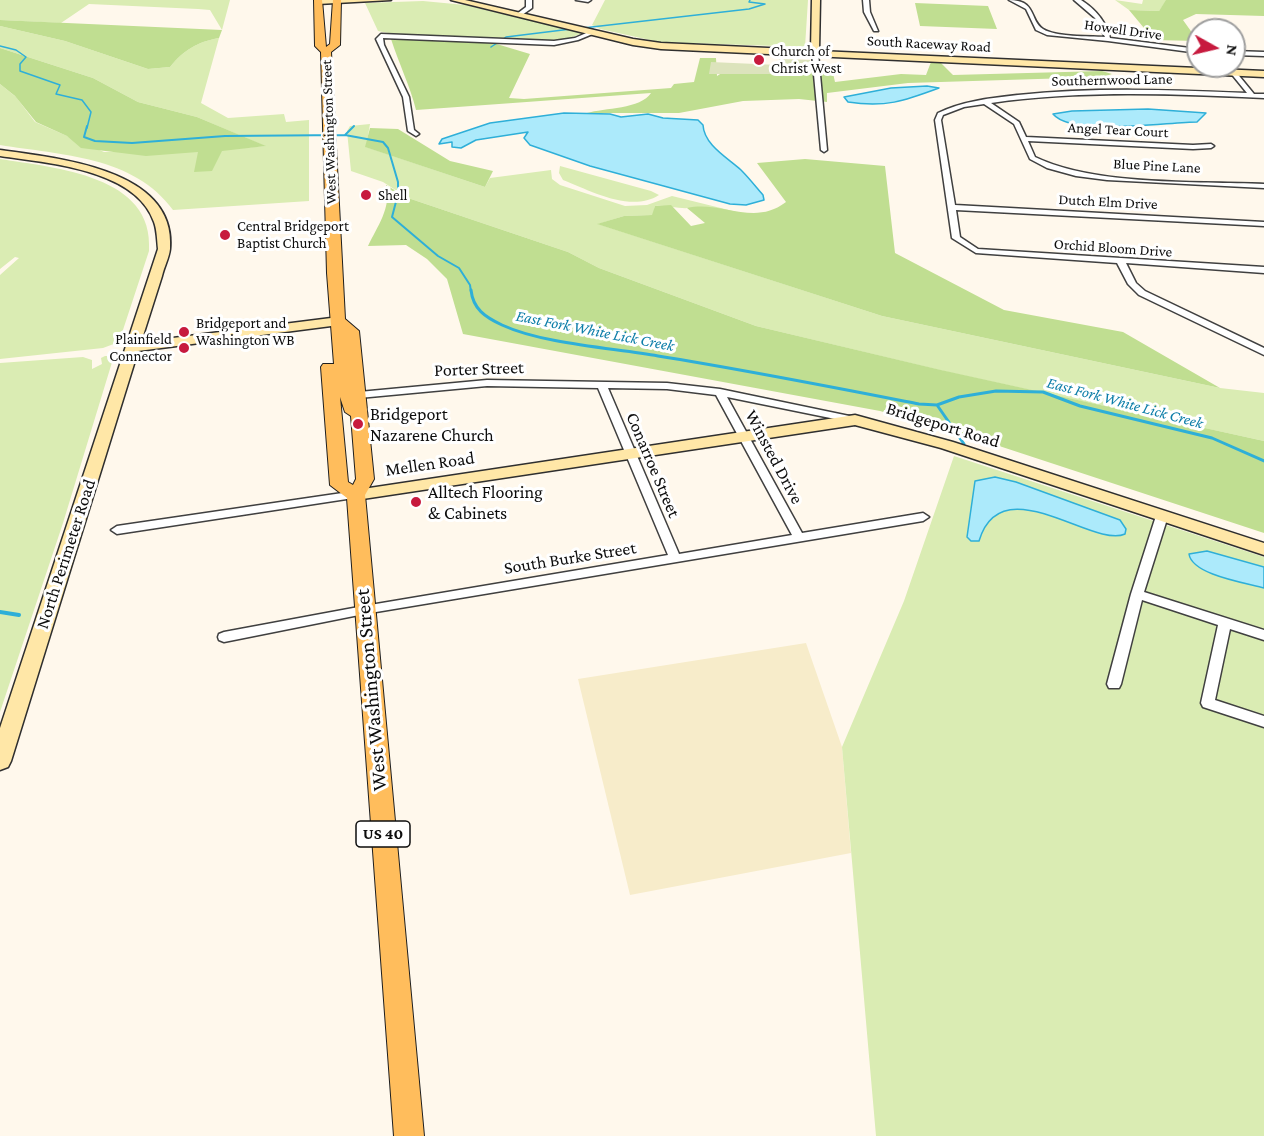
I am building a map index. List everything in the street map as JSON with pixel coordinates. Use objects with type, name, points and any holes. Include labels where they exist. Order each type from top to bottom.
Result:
[{"type":"main road","name":"West Washington Street","points":[[326,51],[335,45],[341,0]]},
{"type":"main road","name":"West Washington Street","points":[[318,1],[320,46],[326,51],[339,321],[327,335],[333,427],[339,485],[356,495]]},
{"type":"main road","points":[[318,1],[325,7],[326,28],[330,37],[336,40]]},
{"type":"main road","name":"West Washington Street","points":[[339,321],[352,331],[359,395],[365,479],[356,495],[409,1136]]},
{"type":"main road","points":[[339,321],[344,387],[362,430]]},
{"type":"street","points":[[318,1],[387,0]]},
{"type":"street","name":"South Raceway Road","points":[[455,0],[593,32],[662,45],[1186,67]]},
{"type":"street","points":[[520,14],[527,10],[530,0],[523,0]]},
{"type":"street","points":[[579,0],[588,0]]},
{"type":"street","points":[[816,0],[815,53],[824,150]]},
{"type":"street","points":[[866,0],[867,12],[876,30]]},
{"type":"street","name":"Howell Drive","points":[[1012,0],[1028,8],[1038,29],[1045,33],[1186,49]]},
{"type":"street","points":[[1077,0],[1089,8],[1107,32],[1108,39]]},
{"type":"street","name":"South Raceway Road","points":[[416,134],[411,131],[406,99],[381,45],[379,39],[381,36],[560,42],[593,32]]},
{"type":"street","points":[[1246,53],[1264,54]]},
{"type":"street","name":"South Raceway Road","points":[[1246,72],[1264,74]]},
{"type":"street","points":[[1231,78],[1241,95]]},
{"type":"street","points":[[1234,78],[1252,95]]},
{"type":"street","name":"Southernwood Lane","points":[[951,207],[938,120],[940,114],[961,106],[1100,92],[1264,96]]},
{"type":"street","points":[[986,102],[1014,120],[1023,139]]},
{"type":"street","name":"Angel Tear Court","points":[[1023,139],[1211,146]]},
{"type":"street","name":"Blue Pine Lane","points":[[1023,139],[1029,156],[1049,168],[1082,176],[1264,186]]},
{"type":"street","name":"North Perimeter Road","points":[[0,153],[93,171],[137,190],[154,206],[164,227],[164,249],[134,347],[109,418],[0,761]]},
{"type":"street","name":"Dutch Elm Drive","points":[[951,207],[1264,224]]},
{"type":"street","name":"Orchid Bloom Drive","points":[[951,207],[956,238],[976,251],[1264,270]]},
{"type":"street","points":[[1121,262],[1132,284],[1142,293],[1264,352]]},
{"type":"street","points":[[134,347],[339,321]]},
{"type":"street","points":[[141,323],[158,334],[204,338]]},
{"type":"street","name":"Porter Street","points":[[359,395],[469,384],[601,384]]},
{"type":"street","name":"Bridgeport Road","points":[[601,384],[668,386],[720,392],[855,420],[947,445],[1264,549]]},
{"type":"street","name":"Conarroe Street","points":[[601,384],[675,558]]},
{"type":"street","name":"Winsted Drive","points":[[720,392],[799,537]]},
{"type":"street","name":"Mellen Road","points":[[117,530],[855,420]]},
{"type":"street","name":"South Burke Street","points":[[224,637],[364,610],[923,516]]},
{"type":"street","points":[[1114,684],[1137,594],[1162,516]]},
{"type":"street","points":[[1137,594],[1264,635]]},
{"type":"street","points":[[1225,623],[1208,703],[1264,722]]},
{"type":"shaded area","points":[[806,643],[842,747],[851,853],[630,895],[578,679]]},
{"type":"green space","points":[[0,0],[230,0],[222,30],[210,10],[89,4],[61,23],[0,20]]},
{"type":"green space","points":[[605,0],[808,0],[805,47],[659,42],[600,29],[592,25]]},
{"type":"green space","points":[[1115,0],[1142,4],[1143,0],[1167,0],[1159,11],[1129,10]]},
{"type":"green space","points":[[1166,0],[1264,0],[1264,16],[1196,14],[1186,18],[1183,20],[1186,24],[1186,41],[1154,40],[1129,10],[1159,11]]},
{"type":"green space","points":[[423,1],[465,5],[583,33],[564,40],[541,41],[394,34],[378,31],[365,3]]},
{"type":"green space","points":[[915,3],[988,6],[997,29],[920,26]]},
{"type":"green space","points":[[0,20],[222,30],[219,38],[192,48],[170,67],[148,69],[65,41],[0,26]]},
{"type":"green space","points":[[0,26],[65,41],[148,69],[170,67],[192,48],[219,38],[201,103],[228,118],[284,114],[286,122],[309,120],[309,201],[173,210],[157,192],[138,178],[117,168],[71,156],[0,145],[0,84],[16,97],[35,122],[104,152],[199,152],[265,146],[197,117],[138,102],[93,78],[0,48]]},
{"type":"green space","points":[[391,39],[490,42],[530,54],[509,98],[524,99],[671,88],[674,84],[694,82],[700,58],[716,58],[717,76],[728,69],[832,69],[835,82],[901,74],[926,75],[931,62],[941,63],[953,75],[1102,71],[1112,74],[1103,77],[908,83],[827,93],[827,102],[799,99],[743,101],[679,113],[587,113],[631,105],[651,93],[416,110]]},
{"type":"green space","points":[[0,48],[93,78],[138,102],[197,117],[266,146],[222,151],[212,171],[194,172],[198,152],[146,156],[81,148],[67,136],[36,122],[15,96],[0,84]]},
{"type":"green space","points":[[779,59],[810,60],[811,74],[709,74],[711,62],[778,65]]},
{"type":"green space","points":[[370,124],[366,147],[485,187],[490,178],[551,170],[552,179],[560,185],[625,206],[647,205],[672,196],[741,213],[709,208],[655,206],[653,215],[624,216],[598,224],[882,316],[1220,388],[1264,393],[1264,441],[948,372],[756,326],[599,268],[568,252],[408,198],[383,182],[351,171],[347,131],[350,126]]},
{"type":"green space","points":[[370,128],[398,129],[450,161],[493,171],[485,187],[365,147]]},
{"type":"green space","points":[[0,159],[47,166],[97,180],[119,191],[136,206],[147,226],[149,251],[119,342],[103,348],[0,359],[0,275],[19,258],[15,257],[0,269]]},
{"type":"green space","points":[[805,159],[885,166],[895,253],[1004,310],[1123,332],[1220,388],[882,316],[597,224],[624,216],[652,215],[655,206],[671,205],[691,226],[705,223],[687,208],[700,206],[750,213],[774,209],[786,202],[757,163]]},
{"type":"green space","points":[[560,166],[659,195],[636,202],[611,198],[563,180],[559,173]]},
{"type":"green space","points":[[386,185],[408,198],[568,252],[599,268],[756,326],[941,370],[1264,441],[1264,533],[987,442],[880,411],[463,334],[447,279],[427,259],[406,245],[368,246],[385,209]]},
{"type":"green space","points":[[112,356],[113,359],[63,523],[0,712],[0,363],[83,357],[92,360],[92,369],[102,364],[101,358]]},
{"type":"green space","points":[[954,456],[1264,557],[1264,1136],[876,1136],[842,747],[904,601]]},
{"type":"water","points":[[927,86],[939,88],[905,100],[884,104],[848,102],[844,97],[891,88]]},
{"type":"water","points":[[1148,109],[1206,113],[1197,122],[1121,127],[1079,125],[1063,121],[1053,114],[1072,111]]},
{"type":"water","points":[[564,113],[610,114],[621,117],[648,114],[663,118],[698,120],[703,125],[704,132],[712,145],[744,173],[763,195],[764,200],[746,205],[730,204],[590,166],[530,145],[524,138],[528,132],[476,140],[461,148],[452,147],[452,142],[439,144],[442,139],[490,123]]},
{"type":"water","points":[[995,477],[1016,482],[1120,520],[1126,529],[1125,534],[1110,536],[1048,515],[1026,510],[1007,510],[990,520],[979,541],[971,541],[967,537],[975,481]]},
{"type":"water","points":[[1207,551],[1264,567],[1264,588],[1209,573],[1192,561],[1189,554]]},
{"type":"waterway","points":[[583,28],[749,9],[765,4],[749,2],[750,0]]},
{"type":"waterway","points":[[491,47],[506,37],[571,29]]},
{"type":"waterway","name":"East Fork White Lick Creek","points":[[0,46],[16,50],[26,57],[20,64],[20,71],[60,85],[56,94],[82,100],[91,112],[87,128]]},
{"type":"waterway","name":"East Fork White Lick Creek","points":[[87,126],[84,137],[95,141],[132,143],[225,136],[345,135]]},
{"type":"waterway","points":[[345,135],[354,126]]},
{"type":"waterway","name":"East Fork White Lick Creek","points":[[345,135],[383,142],[388,148],[398,182],[398,194],[392,217],[438,256],[459,268],[470,285],[471,292]]},
{"type":"waterway","name":"East Fork White Lick Creek","points":[[471,290],[477,307],[490,319],[537,337],[724,367],[919,404],[937,405]]},
{"type":"waterway","name":"East Fork White Lick Creek","points":[[937,405],[959,397],[996,391],[1043,392],[1080,406],[1212,438],[1264,461]]},
{"type":"waterway","points":[[937,405],[964,444]]},
{"type":"waterway","points":[[0,612],[19,615]]},
{"type":"place","name":"Church of Christ West","points":[[759,60]]},
{"type":"place","name":"Shell","points":[[366,195]]},
{"type":"place","name":"Central Bridgeport Baptist Church","points":[[225,235]]},
{"type":"place","name":"Bridgeport and Washington WB","points":[[184,332]]},
{"type":"place","name":"Plainfield Connector","points":[[184,348]]},
{"type":"place","name":"Bridgeport Nazarene Church","points":[[358,424]]},
{"type":"place","name":"Alltech Flooring & Cabinets","points":[[416,502]]}]
